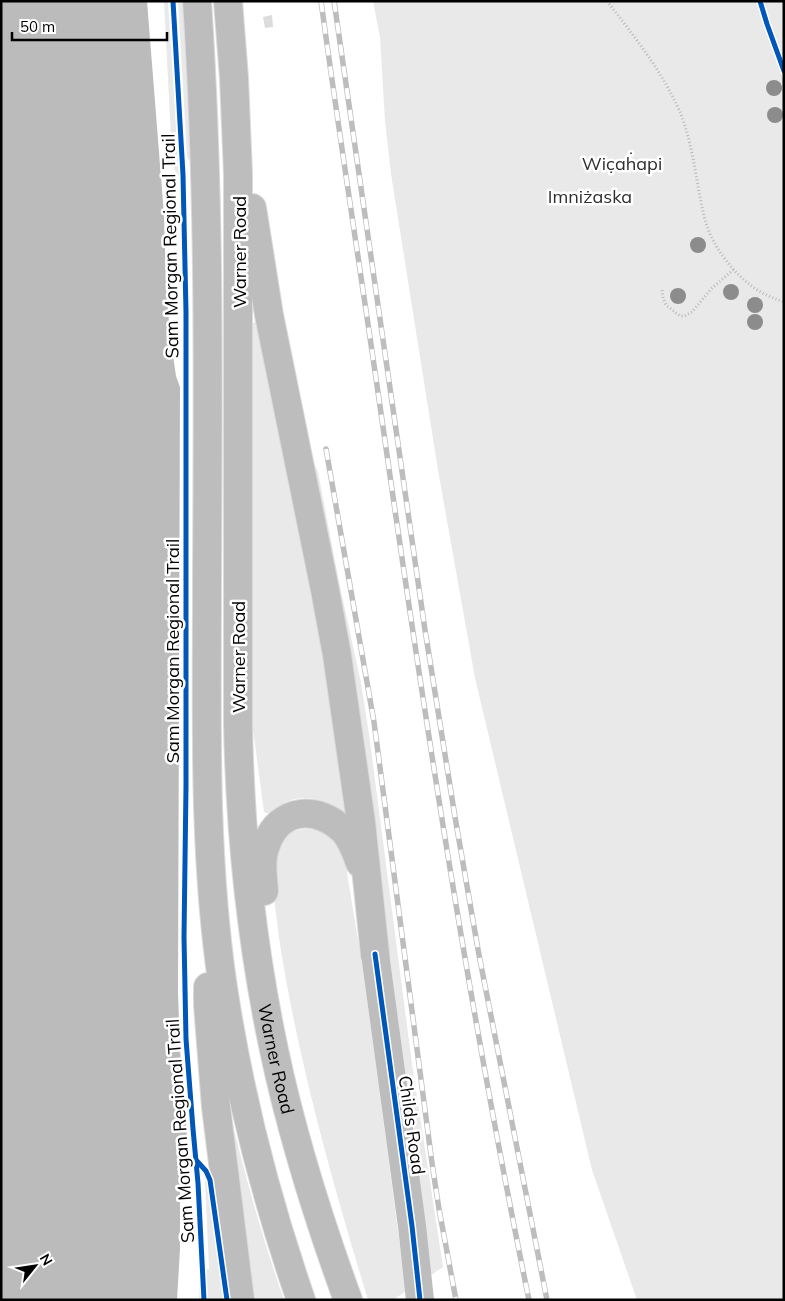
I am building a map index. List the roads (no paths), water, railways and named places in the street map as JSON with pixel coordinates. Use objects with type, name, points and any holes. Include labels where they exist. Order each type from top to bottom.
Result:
[{"type":"main road","name":"Warner Road","points":[[197,1],[204,131],[208,318],[207,788],[212,883],[222,979],[238,1077],[260,1171],[301,1300]]},
{"type":"main road","name":"Warner Road","points":[[228,1],[234,78],[239,212],[238,770],[245,864],[256,956],[284,1093],[323,1230],[348,1300]]},
{"type":"main road","points":[[234,78],[254,225],[269,315],[324,581],[337,655],[361,822],[375,954]]},
{"type":"main road","points":[[207,788],[208,1005],[217,1116],[240,1300]]},
{"type":"main road","points":[[274,1050],[263,862],[264,849],[268,838],[283,821],[295,814],[315,814],[334,823],[345,832],[357,855],[361,870],[375,954]]},
{"type":"main road","name":"Childs Road","points":[[375,954],[412,1226],[420,1300]]},
{"type":"railway","points":[[321,1],[414,640],[449,861],[487,1081],[529,1300]]},
{"type":"railway","points":[[334,1],[425,630],[455,817],[479,955],[547,1300]]},
{"type":"railway","points":[[326,449],[374,722],[432,1163],[456,1300]]},
{"type":"park label","name":"Wic̣aḣapi","points":[[622,163]]},
{"type":"park label","name":"Imniżaska","points":[[590,196]]}]
